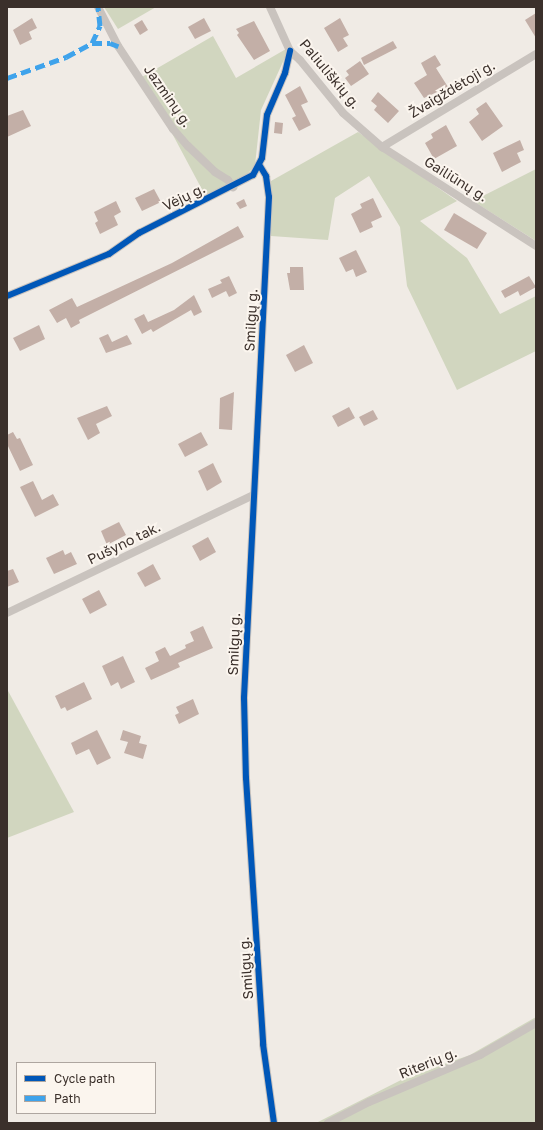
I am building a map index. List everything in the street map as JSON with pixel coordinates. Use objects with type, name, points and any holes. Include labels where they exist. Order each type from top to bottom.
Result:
[{"type":"street","name":"Jazminų g.","points":[[98,7],[118,46],[173,129],[214,172],[228,180],[233,187]]},
{"type":"street","name":"Paliuliškių g.","points":[[270,7],[290,51],[300,60],[343,113],[365,132]]},
{"type":"street","points":[[260,166],[267,115],[285,74],[290,51]]},
{"type":"street","name":"Žvaigždėtoji g.","points":[[382,147],[536,54]]},
{"type":"street","name":"Gailiūnų g.","points":[[365,132],[382,147],[536,246]]},
{"type":"street","name":"Vėjų g.","points":[[7,296],[109,254],[139,233],[233,187],[253,175],[260,166]]},
{"type":"street","name":"Smilgų g.","points":[[260,166],[266,176],[269,197],[245,641],[246,778],[263,1044],[274,1123]]},
{"type":"street","name":"Pušyno tak.","points":[[7,613],[253,495]]},
{"type":"street","name":"Riterių g.","points":[[328,1123],[369,1102],[480,1055],[536,1024]]},
{"type":"green space","points":[[104,7],[156,7],[118,29]]},
{"type":"green space","points":[[213,36],[236,78],[286,49],[287,53],[261,110],[255,165],[245,177],[206,197],[142,77]]},
{"type":"green space","points":[[358,132],[457,201],[420,221],[467,258],[500,314],[536,296],[536,351],[457,390],[407,286],[400,227],[369,176],[335,198],[328,240],[271,236],[271,181]]},
{"type":"green space","points":[[536,169],[536,241],[473,201]]},
{"type":"green space","points":[[7,689],[74,812],[7,838]]},
{"type":"green space","points":[[536,1017],[536,1123],[316,1123],[407,1077],[470,1055]]},
{"type":"building","points":[[536,13],[536,38],[525,20]]},
{"type":"building","points":[[32,18],[37,28],[29,32],[32,39],[20,45],[13,30]]},
{"type":"building","points":[[204,18],[211,31],[195,39],[188,27]]},
{"type":"building","points":[[340,18],[349,35],[343,38],[348,46],[338,52],[324,28]]},
{"type":"building","points":[[142,20],[148,30],[140,35],[134,25]]},
{"type":"building","points":[[254,21],[270,51],[254,60],[237,35],[239,33],[236,29]]},
{"type":"building","points":[[393,41],[397,48],[364,65],[361,58]]},
{"type":"building","points":[[435,55],[441,65],[436,68],[448,87],[424,98],[414,83],[427,75],[421,63]]},
{"type":"building","points":[[360,61],[369,74],[351,86],[345,78],[349,75],[346,71]]},
{"type":"building","points":[[300,86],[308,102],[301,105],[311,125],[299,131],[292,118],[296,116],[285,95]]},
{"type":"building","points":[[378,92],[399,111],[388,123],[374,110],[377,106],[371,101]]},
{"type":"building","points":[[486,102],[503,126],[482,141],[469,122],[479,114],[476,109]]},
{"type":"building","points":[[23,110],[31,126],[7,137],[7,116]]},
{"type":"building","points":[[275,122],[283,123],[282,134],[274,133]]},
{"type":"building","points":[[446,125],[457,146],[434,159],[425,143],[433,138],[431,134]]},
{"type":"building","points":[[520,140],[524,150],[517,153],[521,162],[502,172],[493,153]]},
{"type":"building","points":[[154,189],[161,202],[142,211],[135,198]]},
{"type":"building","points":[[373,198],[382,217],[371,222],[373,227],[360,233],[351,214],[362,208],[360,204]]},
{"type":"building","points":[[244,199],[247,206],[240,209],[236,203]]},
{"type":"building","points":[[116,201],[121,212],[114,216],[118,225],[100,234],[95,223],[98,221],[94,212]]},
{"type":"building","points":[[454,213],[487,233],[477,249],[444,230]]},
{"type":"building","points":[[238,226],[244,237],[79,320],[80,323],[71,328],[66,318],[57,323],[49,310],[72,298],[77,307],[172,263]]},
{"type":"building","points":[[356,250],[367,272],[356,277],[353,269],[346,272],[339,258]]},
{"type":"building","points":[[290,267],[303,267],[304,290],[290,290],[287,273],[290,273]]},
{"type":"building","points":[[229,276],[237,293],[229,297],[226,291],[212,298],[208,289],[222,283],[220,280]]},
{"type":"building","points":[[529,276],[536,287],[520,296],[518,291],[505,298],[501,291]]},
{"type":"building","points":[[194,295],[202,312],[194,316],[191,310],[153,332],[151,329],[142,334],[134,319],[144,314],[148,322],[174,310]]},
{"type":"building","points":[[39,325],[45,339],[20,351],[13,338]]},
{"type":"building","points":[[108,334],[112,342],[127,335],[132,344],[106,353],[99,338]]},
{"type":"building","points":[[304,345],[313,363],[295,372],[286,355]]},
{"type":"building","points":[[234,392],[232,430],[219,429],[220,398]]},
{"type":"building","points":[[107,406],[112,416],[96,424],[100,433],[88,440],[77,418]]},
{"type":"building","points":[[349,407],[355,418],[338,427],[332,416]]},
{"type":"building","points":[[373,410],[378,419],[364,426],[359,417]]},
{"type":"building","points":[[13,432],[17,439],[20,438],[33,465],[20,471],[7,444],[7,435]]},
{"type":"building","points":[[201,432],[208,445],[185,457],[178,444]]},
{"type":"building","points":[[213,463],[222,482],[207,491],[198,471]]},
{"type":"building","points":[[33,481],[42,500],[53,494],[59,505],[35,517],[20,487]]},
{"type":"building","points":[[119,522],[126,535],[107,545],[101,531]]},
{"type":"building","points":[[208,537],[216,552],[200,561],[192,546]]},
{"type":"building","points":[[63,550],[65,555],[71,552],[77,564],[54,574],[46,558]]},
{"type":"building","points":[[153,564],[161,579],[145,587],[137,573]]},
{"type":"building","points":[[13,569],[19,582],[7,587],[7,571]]},
{"type":"building","points":[[99,590],[107,605],[90,614],[82,599]]},
{"type":"building","points":[[203,626],[213,648],[178,663],[180,667],[151,680],[145,668],[159,661],[155,652],[165,647],[170,656],[186,648],[185,645],[194,641],[190,632]]},
{"type":"building","points":[[123,656],[135,682],[121,689],[118,682],[111,686],[102,666]]},
{"type":"building","points":[[84,682],[92,699],[67,711],[65,707],[61,709],[55,696]]},
{"type":"building","points":[[193,699],[199,714],[179,724],[175,715],[179,713],[176,707]]},
{"type":"building","points":[[97,730],[111,758],[97,765],[89,749],[76,755],[71,743]]},
{"type":"building","points":[[123,730],[141,736],[139,743],[147,745],[143,759],[124,753],[128,742],[120,740]]},
{"type":"marked path","points":[[7,78],[66,57],[92,43],[100,26],[98,7]]},
{"type":"marked path","points":[[92,43],[110,43],[118,46]]},
{"type":"cycle path","points":[[7,296],[109,254],[139,233],[253,175],[262,158],[267,115],[285,73],[290,51]]},
{"type":"cycle path","points":[[260,166],[266,176],[269,197],[244,698],[246,778],[263,1044],[274,1123]]}]
